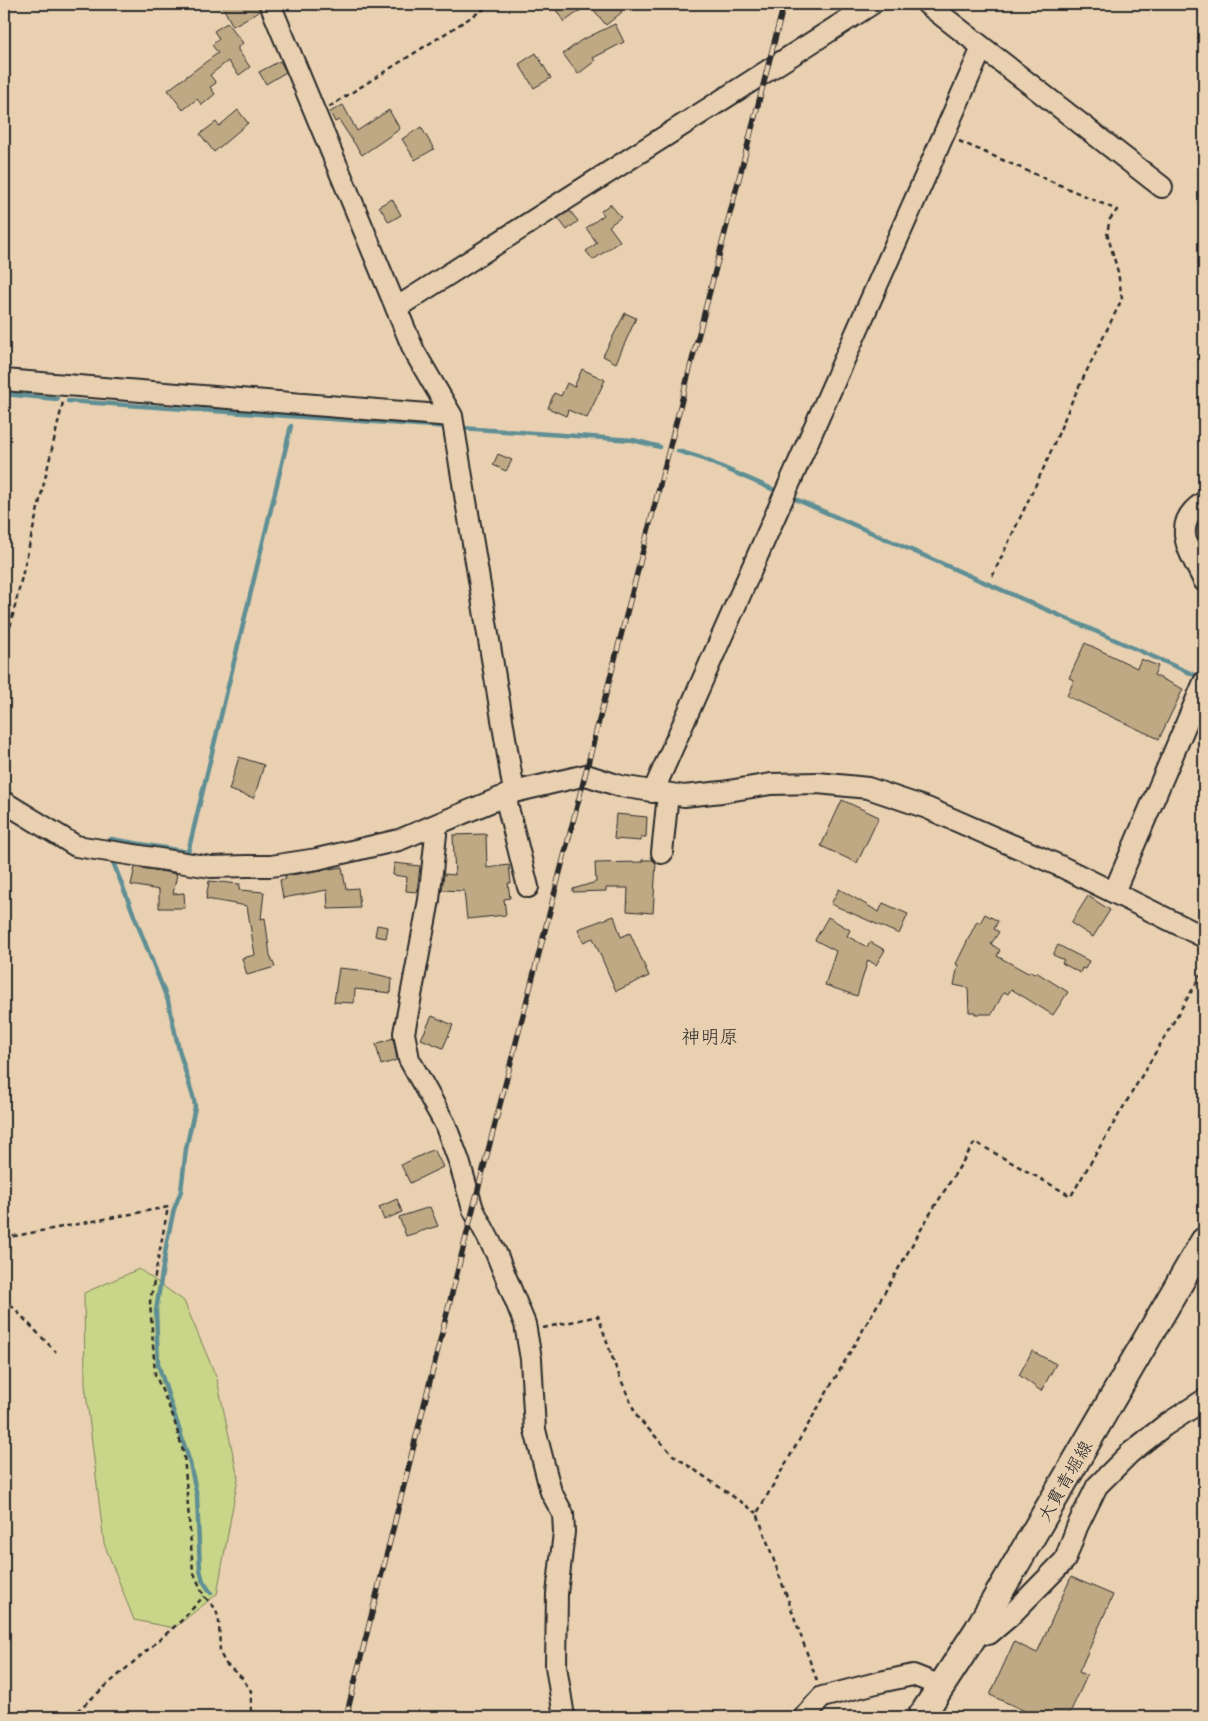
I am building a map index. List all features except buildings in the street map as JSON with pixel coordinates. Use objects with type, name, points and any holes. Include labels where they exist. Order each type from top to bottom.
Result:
[{"type":"main road","name":"大貫青堀線","points":[[921,1717],[977,1631],[1204,1241]]},
{"type":"street","points":[[270,4],[414,351],[452,416],[510,794],[528,887]]},
{"type":"street","points":[[396,308],[872,4]]},
{"type":"street","points":[[927,4],[1162,187]]},
{"type":"street","points":[[662,853],[660,793],[982,48]]},
{"type":"street","points":[[4,380],[452,416]]},
{"type":"street","points":[[1204,502],[1192,510],[1184,523],[1190,551],[1204,581]]},
{"type":"street","points":[[1114,892],[1204,682]]},
{"type":"street","points":[[4,802],[76,846],[211,867],[271,866],[317,859],[399,840],[510,794],[586,775],[620,786],[684,796],[771,784],[818,783],[868,788],[927,808],[992,834],[1204,937]]},
{"type":"street","points":[[437,825],[429,900],[404,1033],[410,1059],[445,1124],[459,1161],[473,1209],[496,1253],[526,1331],[531,1359],[535,1430],[551,1492],[563,1514],[564,1532],[557,1594],[556,1666],[564,1717]]},
{"type":"street","points":[[977,1631],[989,1634],[1009,1617],[1065,1560],[1077,1527],[1097,1486],[1151,1437],[1204,1400]]},
{"type":"street","points":[[804,1717],[822,1697],[913,1674],[941,1686]]},
{"type":"path","points":[[315,116],[492,4]]},
{"type":"path","points":[[944,134],[1117,210],[1110,219],[1108,233],[1118,272],[1122,299],[1072,401],[1046,463],[992,577]]},
{"type":"path","points":[[4,653],[63,404]]},
{"type":"path","points":[[757,1514],[930,1214],[975,1142],[1071,1196],[1204,970]]},
{"type":"path","points":[[4,1238],[168,1207],[150,1302],[155,1374],[173,1416],[184,1455],[192,1571],[204,1596],[216,1609],[219,1622],[220,1653],[226,1664],[242,1678],[251,1691],[251,1717]]},
{"type":"path","points":[[4,1298],[56,1352]]},
{"type":"path","points":[[526,1331],[598,1316],[616,1368],[637,1417],[673,1455],[757,1514],[822,1697]]},
{"type":"path","points":[[70,1717],[181,1621],[204,1596]]},
{"type":"green space","points":[[139,1269],[184,1301],[217,1379],[238,1478],[217,1594],[174,1628],[134,1620],[104,1543],[85,1384],[84,1293]]},
{"type":"waterway","points":[[4,394],[57,399]]},
{"type":"waterway","points":[[68,401],[448,427]]},
{"type":"waterway","points":[[111,839],[188,852],[291,426]]},
{"type":"waterway","points":[[461,428],[633,440],[660,447]]},
{"type":"waterway","points":[[678,451],[701,458],[779,492]]},
{"type":"waterway","points":[[793,498],[1197,676]]},
{"type":"waterway","points":[[111,857],[168,1001],[195,1107],[186,1149],[181,1191],[174,1209],[167,1241],[156,1311],[158,1364],[190,1463],[197,1496],[200,1570],[203,1581],[211,1593]]},
{"type":"railway","points":[[346,1717],[473,1209],[784,4]]},
{"type":"district","name":"神明原","points":[[710,1036]]}]
